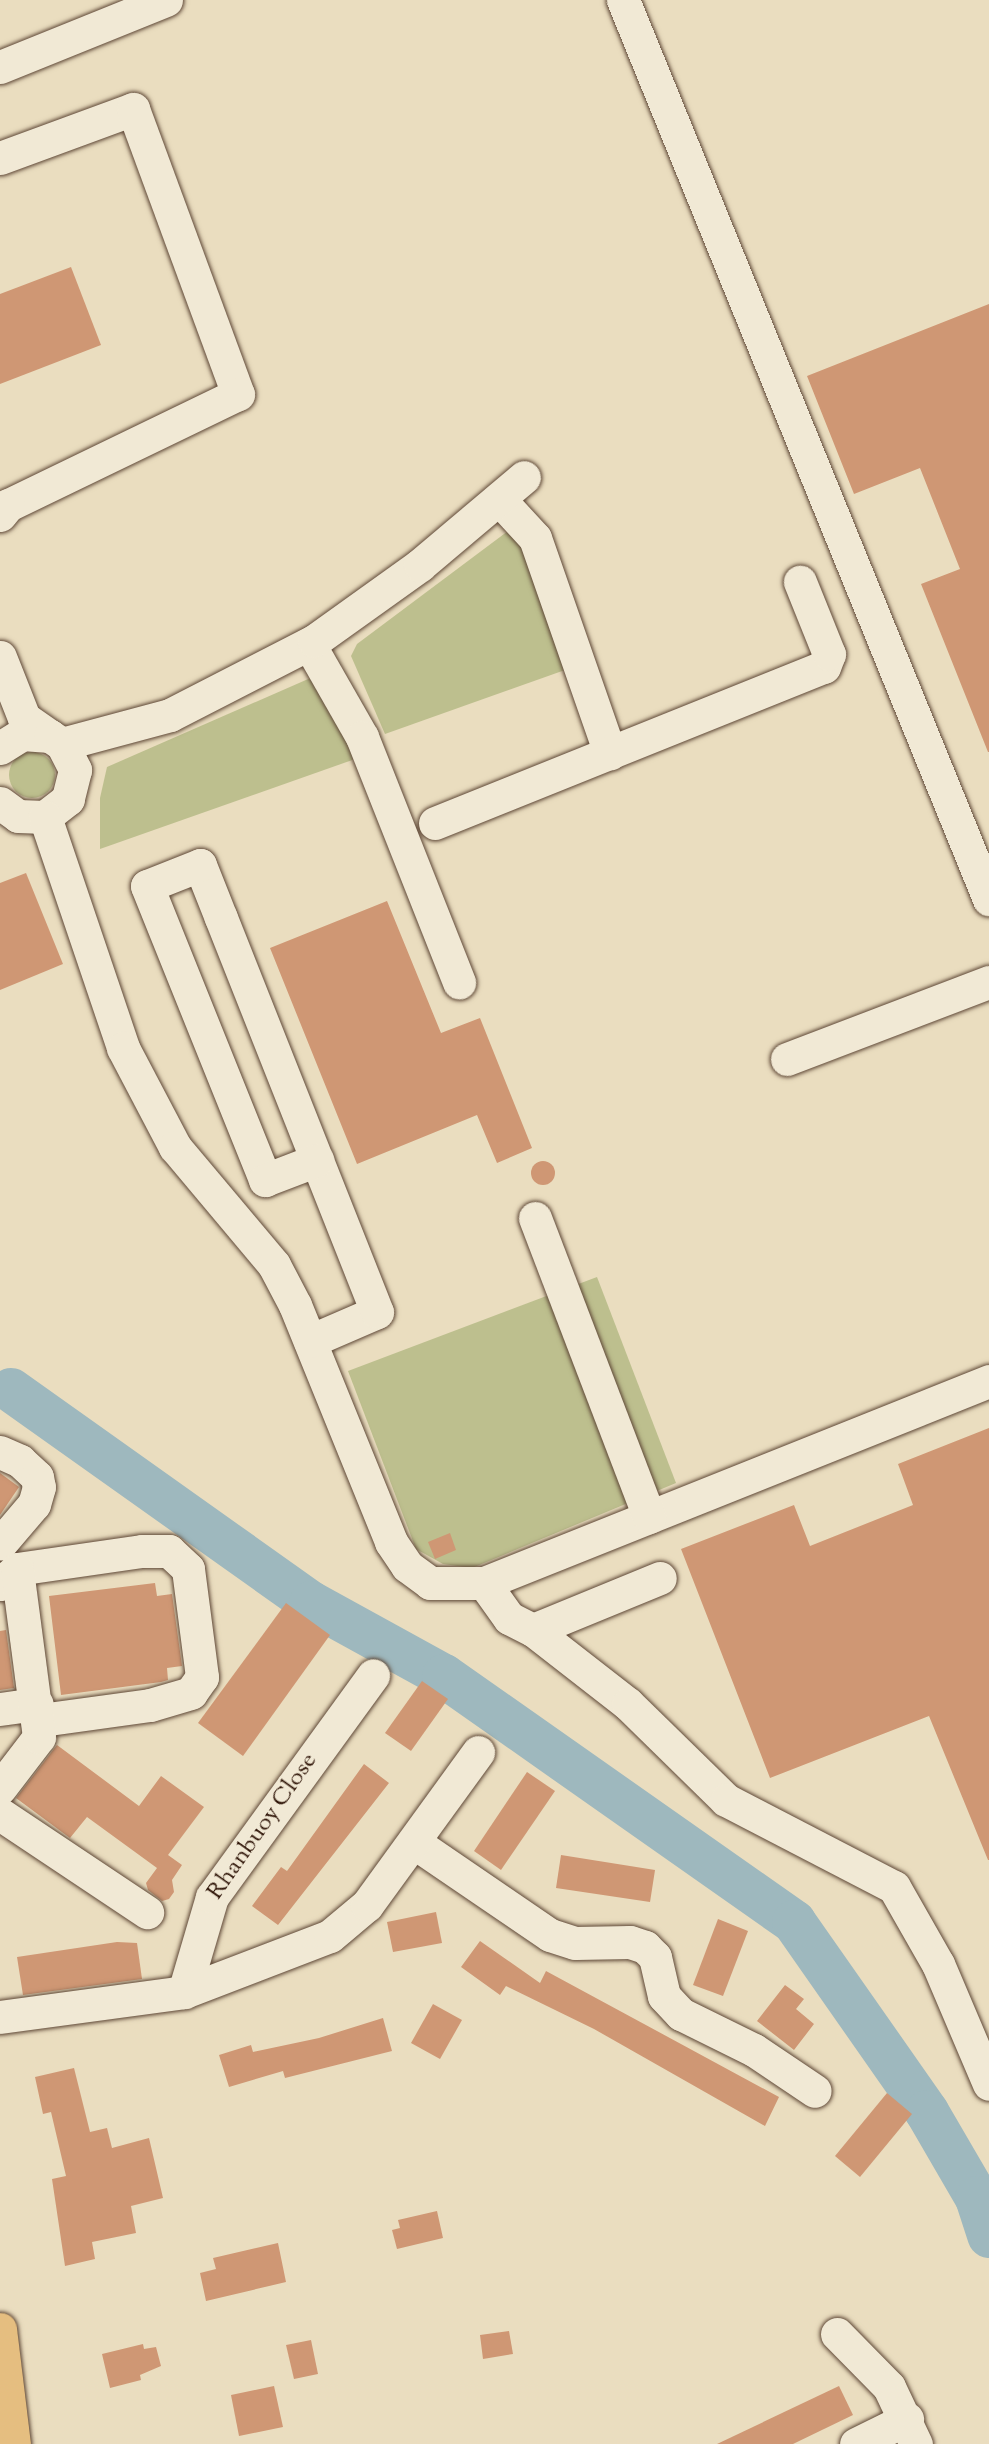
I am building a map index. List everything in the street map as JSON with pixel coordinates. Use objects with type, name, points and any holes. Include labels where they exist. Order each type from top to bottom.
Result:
[{"type":"highway","points":[[0,2329],[14,2444]]},
{"type":"street","points":[[0,67],[166,0]]},
{"type":"street","points":[[623,0],[989,899]]},
{"type":"street","points":[[0,159],[133,109],[238,394],[3,507]]},
{"type":"street","points":[[0,748],[22,734],[56,740],[133,727],[222,691],[309,644],[499,499],[524,477]]},
{"type":"street","points":[[499,499],[535,538],[610,753]]},
{"type":"street","points":[[435,823],[824,667],[829,654],[800,582]]},
{"type":"street","points":[[309,644],[362,737],[459,982]]},
{"type":"street","points":[[0,657],[24,718],[56,740],[75,770],[74,785]]},
{"type":"street","points":[[0,802],[18,816],[45,817],[63,804],[93,758],[133,727]]},
{"type":"street","points":[[45,817],[123,1048],[175,1147],[274,1265],[310,1341],[391,1542],[407,1566],[430,1583],[484,1583],[989,1381]]},
{"type":"street","points":[[310,1341],[376,1312],[317,1160],[200,865],[147,886],[265,1180],[317,1160]]},
{"type":"street","points":[[787,1059],[989,982]]},
{"type":"street","points":[[535,1218],[649,1517]]},
{"type":"street","points":[[0,1452],[20,1461],[39,1482],[34,1504],[6,1558],[38,1712],[39,1737],[0,1788]]},
{"type":"street","points":[[0,1709],[38,1712],[111,1709],[191,1693],[202,1677],[188,1569],[169,1551],[105,1556],[6,1558]]},
{"type":"street","points":[[532,1630],[660,1578]]},
{"type":"street","points":[[484,1583],[509,1618],[532,1630],[628,1704],[726,1800],[894,1887],[938,1964],[989,2084]]},
{"type":"street","name":"Rhanbuoy Close","points":[[184,1992],[212,1897],[373,1675]]},
{"type":"street","points":[[0,2018],[184,1992],[342,1928],[415,1843],[478,1752]]},
{"type":"street","points":[[0,1814],[147,1912]]},
{"type":"street","points":[[415,1843],[550,1935],[575,1943],[630,1942],[645,1947],[655,1958],[664,1996],[681,2014],[764,2055],[815,2091]]},
{"type":"street","points":[[837,2334],[868,2361],[912,2431],[855,2444]]},
{"type":"green space","points":[[508,531],[528,549],[565,670],[385,734],[351,656],[357,644]]},
{"type":"green space","points":[[315,676],[358,758],[100,849],[100,798],[107,767]]},
{"type":"green space","points":[[32,752],[48,759],[55,775],[48,791],[32,798],[16,791],[9,775],[16,759]]},
{"type":"green space","points":[[597,1277],[676,1483],[472,1568],[443,1564],[416,1549],[348,1371]]},
{"type":"building","points":[[71,267],[101,345],[0,384],[0,294]]},
{"type":"building","points":[[989,304],[988,752],[921,584],[960,569],[920,468],[854,494],[807,376]]},
{"type":"building","points":[[26,873],[63,964],[0,990],[0,883]]},
{"type":"building","points":[[387,901],[441,1033],[480,1018],[532,1148],[497,1163],[477,1115],[357,1164],[270,948]]},
{"type":"building","points":[[543,1161],[551,1165],[555,1173],[551,1181],[543,1185],[535,1181],[531,1173],[535,1165]]},
{"type":"building","points":[[989,1428],[988,1860],[929,1716],[770,1778],[681,1549],[794,1505],[810,1546],[913,1505],[898,1464]]},
{"type":"building","points":[[0,1473],[19,1487],[0,1515]]},
{"type":"building","points":[[450,1533],[456,1550],[435,1559],[428,1542]]},
{"type":"building","points":[[155,1583],[157,1596],[172,1594],[182,1666],[167,1668],[168,1680],[161,1682],[61,1695],[49,1596]]},
{"type":"building","points":[[286,1603],[330,1635],[243,1756],[198,1723]]},
{"type":"building","points":[[6,1630],[14,1688],[0,1690],[0,1631]]},
{"type":"building","points":[[422,1681],[448,1699],[411,1751],[385,1733]]},
{"type":"building","points":[[57,1745],[139,1806],[161,1776],[204,1807],[168,1855],[182,1865],[172,1880],[174,1892],[169,1899],[162,1901],[148,1890],[146,1883],[157,1868],[87,1817],[70,1838],[16,1798]]},
{"type":"building","points":[[364,1764],[389,1783],[278,1925],[252,1906],[281,1867],[287,1871]]},
{"type":"building","points":[[527,1772],[555,1791],[501,1870],[474,1851]]},
{"type":"building","points":[[561,1855],[655,1870],[650,1902],[556,1888]]},
{"type":"building","points":[[436,1912],[442,1943],[393,1952],[387,1922]]},
{"type":"building","points":[[718,1919],[748,1931],[723,1996],[693,1985]]},
{"type":"building","points":[[480,1941],[540,1983],[546,1971],[779,2097],[765,2126],[594,2029],[506,1986],[500,1995],[461,1967]]},
{"type":"building","points":[[117,1942],[137,1943],[142,1979],[23,1995],[17,1957]]},
{"type":"building","points":[[785,1985],[804,1999],[796,2009],[814,2024],[794,2050],[757,2021]]},
{"type":"building","points":[[433,2004],[462,2020],[440,2059],[411,2043]]},
{"type":"building","points":[[383,2018],[392,2051],[285,2078],[283,2071],[229,2087],[219,2055],[251,2045],[253,2052],[319,2038]]},
{"type":"building","points":[[74,2068],[90,2132],[107,2128],[112,2148],[149,2138],[163,2198],[131,2206],[136,2233],[92,2242],[95,2259],[65,2266],[52,2179],[66,2176],[51,2112],[43,2114],[35,2077]]},
{"type":"building","points":[[887,2093],[912,2114],[860,2177],[835,2156]]},
{"type":"building","points":[[437,2211],[443,2238],[397,2249],[392,2230],[400,2228],[398,2220]]},
{"type":"building","points":[[278,2243],[286,2282],[206,2301],[200,2273],[216,2269],[213,2258]]},
{"type":"building","points":[[509,2331],[513,2354],[483,2359],[480,2335]]},
{"type":"building","points":[[311,2340],[318,2374],[294,2379],[286,2345]]},
{"type":"building","points":[[143,2344],[144,2349],[156,2347],[161,2366],[140,2375],[141,2380],[110,2388],[102,2354]]},
{"type":"building","points":[[274,2386],[283,2427],[239,2436],[231,2395]]},
{"type":"building","points":[[839,2386],[853,2415],[793,2444],[717,2444]]},
{"type":"waterway","points":[[11,1390],[311,1603],[444,1676],[794,1922],[927,2112],[977,2198],[989,2236]]}]
